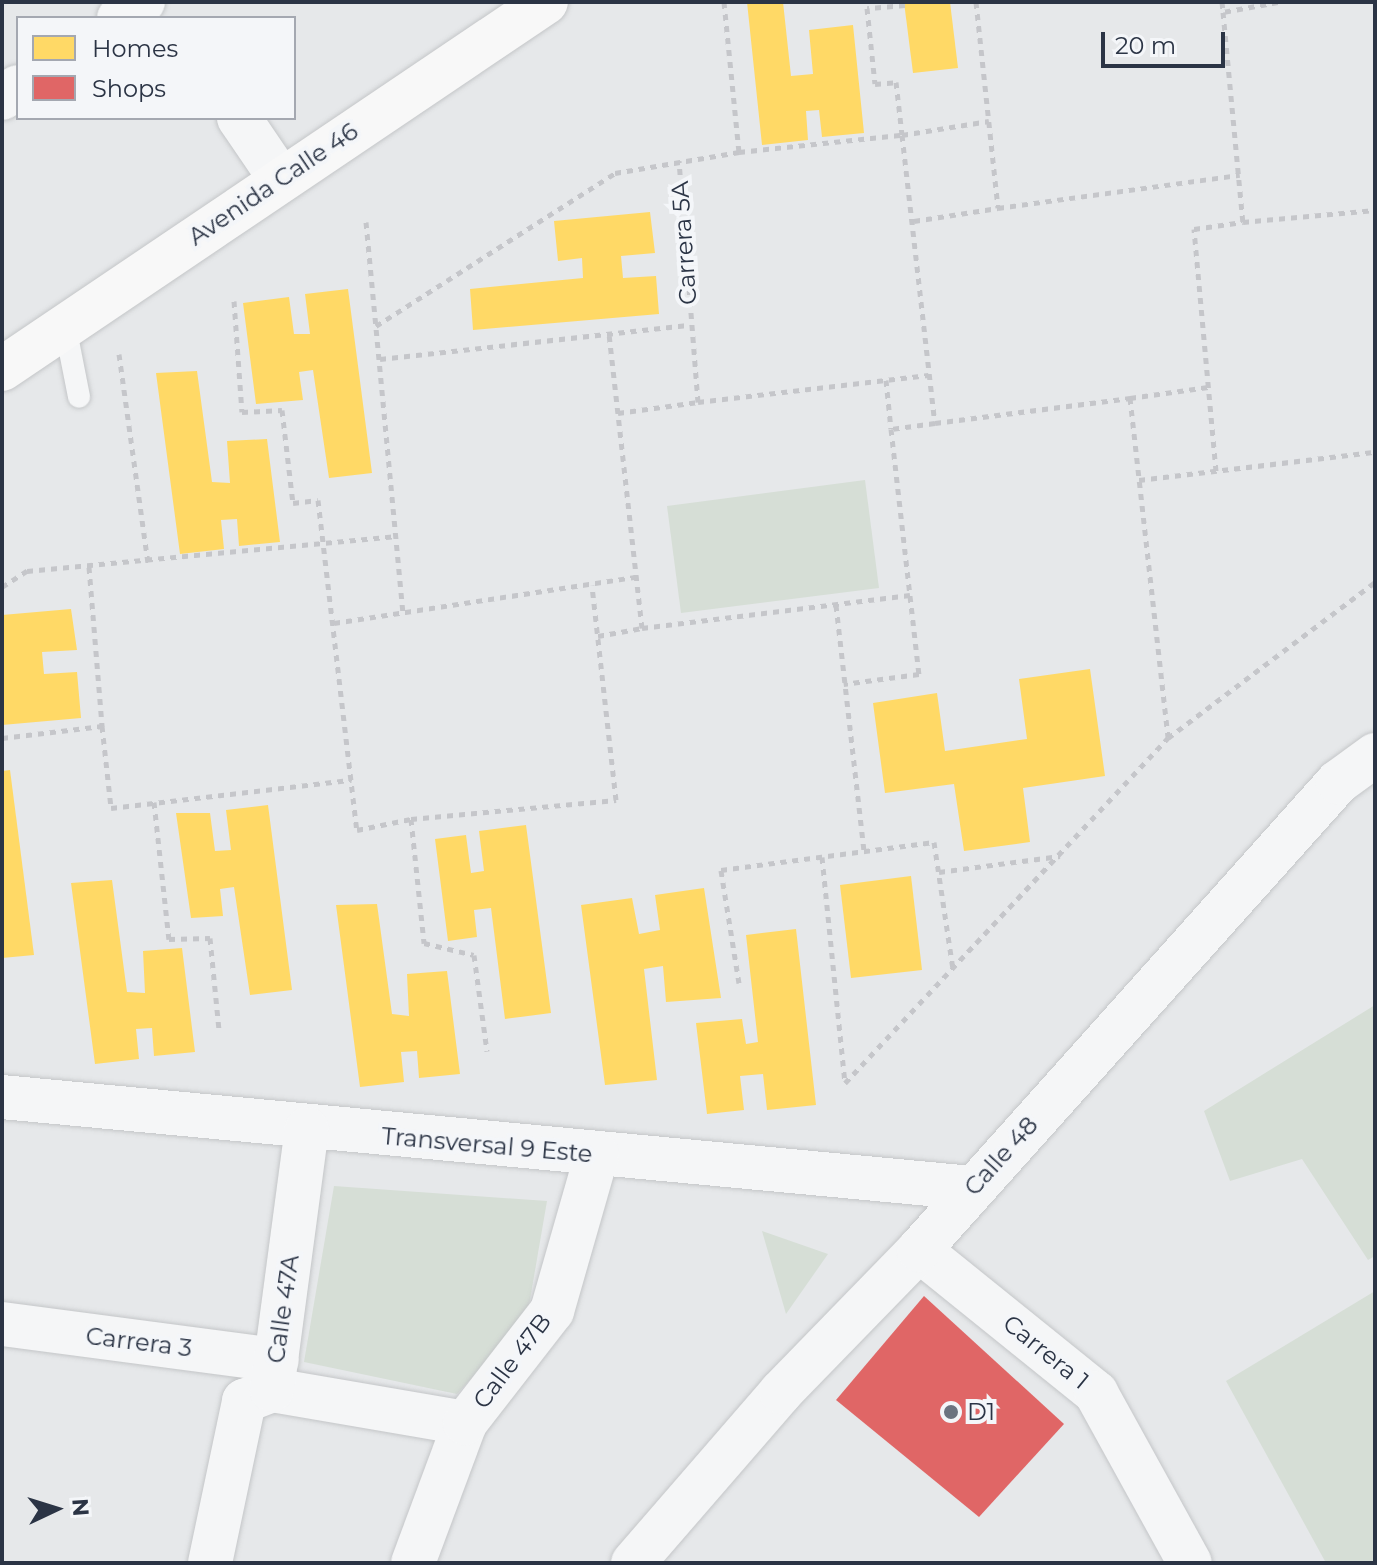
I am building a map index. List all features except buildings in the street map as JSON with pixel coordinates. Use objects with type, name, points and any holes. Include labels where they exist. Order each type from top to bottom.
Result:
[{"type":"main road","name":"Avenida Calle 46","points":[[2,369],[280,178],[546,2]]},
{"type":"street","points":[[122,16],[143,2]]},
{"type":"street","points":[[240,120],[280,178]]},
{"type":"street","name":"Calle 48","points":[[633,1563],[781,1392],[919,1250],[1338,782],[1375,755]]},
{"type":"street","name":"Transversal 9 Este","points":[[2,1097],[307,1129],[972,1188]]},
{"type":"street","name":"Calle 47A","points":[[210,1563],[244,1401],[274,1375],[307,1129]]},
{"type":"street","name":"Calle 47B","points":[[413,1563],[465,1423],[552,1311],[597,1154]]},
{"type":"street","name":"Carrera 1","points":[[919,1250],[1096,1393],[1190,1563]]},
{"type":"street","name":"Carrera 3","points":[[2,1324],[274,1375],[465,1423]]},
{"type":"lane","points":[[65,326],[79,397]]},
{"type":"path","points":[[724,2],[739,152]]},
{"type":"path","points":[[976,2],[998,208]]},
{"type":"path","points":[[1222,2],[1243,222]]},
{"type":"path","points":[[1223,12],[1278,2]]},
{"type":"path","points":[[905,5],[867,8],[875,84],[896,82],[935,423]]},
{"type":"path","points":[[376,326],[615,173],[739,152],[902,135],[989,121]]},
{"type":"path","name":"Carrera 5A","points":[[679,161],[698,402]]},
{"type":"path","points":[[914,221],[1240,175]]},
{"type":"path","points":[[1216,471],[1194,229],[1375,210]]},
{"type":"path","points":[[366,222],[403,614]]},
{"type":"path","points":[[234,301],[242,412],[282,410],[293,503],[318,500],[357,830],[411,819],[616,800],[592,585]]},
{"type":"path","points":[[380,359],[690,325]]},
{"type":"path","points":[[609,336],[642,628]]},
{"type":"path","points":[[119,354],[148,563]]},
{"type":"path","points":[[618,413],[928,375]]},
{"type":"path","points":[[844,684],[919,674],[886,380]]},
{"type":"path","points":[[891,429],[1208,387]]},
{"type":"path","points":[[1130,398],[1168,738]]},
{"type":"path","points":[[1139,480],[1375,452]]},
{"type":"path","points":[[2,587],[27,571],[148,563],[397,536]]},
{"type":"path","points":[[89,567],[111,808],[351,780]]},
{"type":"path","points":[[334,623],[636,577]]},
{"type":"path","points":[[822,857],[845,1083],[1168,738],[1375,582]]},
{"type":"path","points":[[598,636],[910,595]]},
{"type":"path","points":[[836,605],[864,852]]},
{"type":"path","points":[[2,738],[102,726]]},
{"type":"path","points":[[154,802],[169,939],[210,938],[219,1029]]},
{"type":"path","points":[[411,819],[424,943],[474,955],[487,1051]]},
{"type":"path","points":[[739,983],[721,870],[934,842],[953,969]]},
{"type":"path","points":[[939,872],[1060,856]]},
{"type":"shaded area","points":[[865,480],[879,588],[681,613],[667,506]]},
{"type":"shaded area","points":[[1375,1005],[1375,1256],[1368,1260],[1302,1159],[1230,1181],[1204,1111]]},
{"type":"shaded area","points":[[334,1186],[547,1201],[527,1317],[457,1394],[304,1362]]},
{"type":"shaded area","points":[[762,1231],[828,1254],[786,1314]]},
{"type":"shaded area","points":[[1375,1291],[1375,1563],[1326,1563],[1226,1381]]},
{"type":"place","name":"D1","points":[[951,1412]]}]
